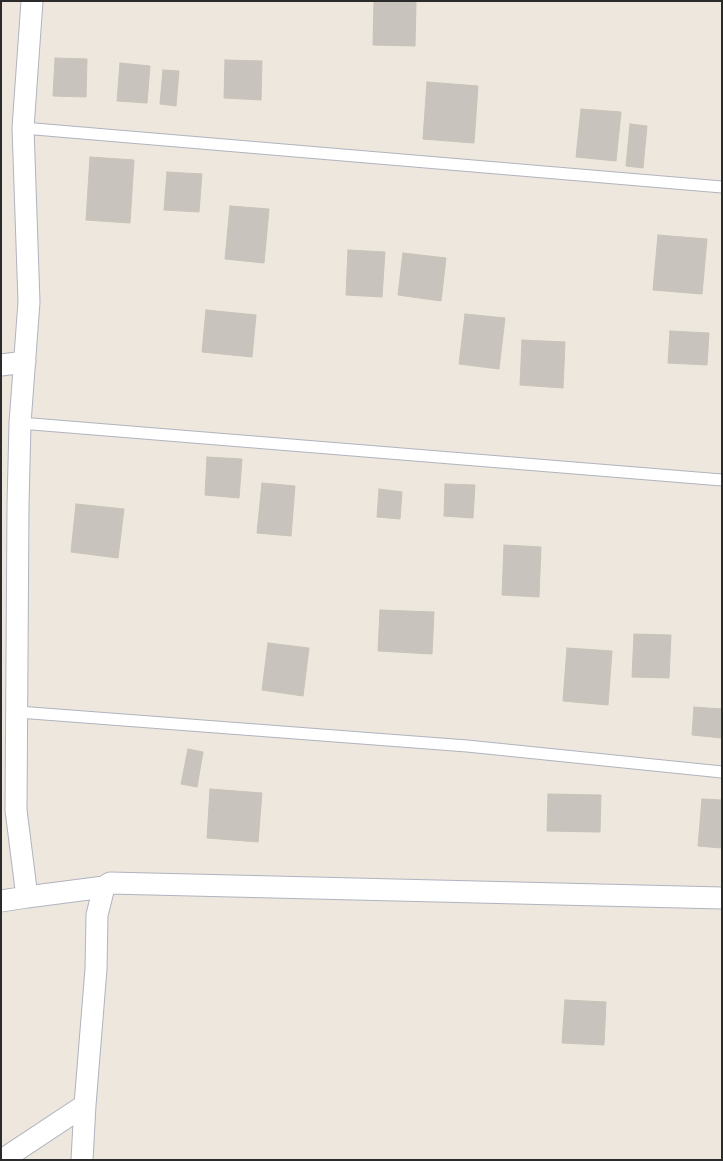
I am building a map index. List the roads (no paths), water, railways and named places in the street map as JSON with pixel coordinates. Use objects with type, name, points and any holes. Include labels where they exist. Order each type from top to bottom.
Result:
[{"type":"street","points":[[27,897],[16,810],[18,712],[9,660],[18,505],[20,423],[29,302],[23,128],[32,1]]},
{"type":"street","points":[[1,365],[25,362]]},
{"type":"street","points":[[1,901],[104,887],[110,883],[722,898]]},
{"type":"street","points":[[82,1160],[96,970],[97,915],[104,887]]},
{"type":"street","points":[[2,1160],[85,1104]]},
{"type":"lane","points":[[23,128],[722,187]]},
{"type":"lane","points":[[20,423],[722,480]]},
{"type":"lane","points":[[18,712],[467,746],[722,772]]}]
